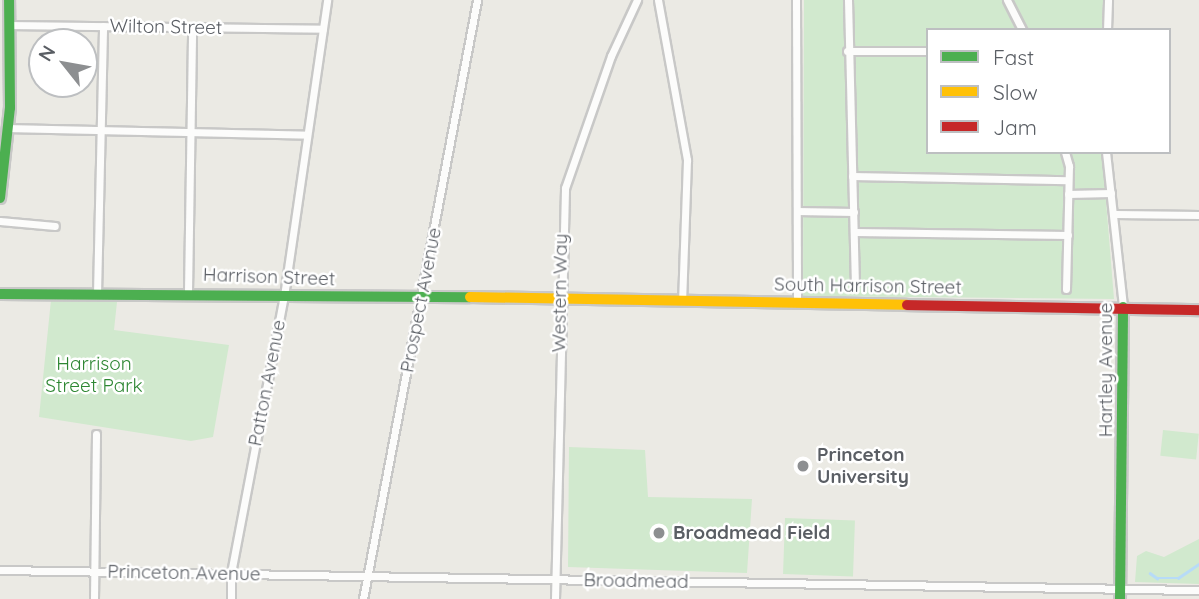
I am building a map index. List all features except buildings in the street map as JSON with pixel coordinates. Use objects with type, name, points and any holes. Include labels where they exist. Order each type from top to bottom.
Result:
[{"type":"street","points":[[0,198],[9,128],[5,44],[10,25],[9,0]]},
{"type":"street","name":"Patton Avenue","points":[[231,599],[231,573],[284,296],[327,0]]},
{"type":"street","name":"Prospect Avenue","points":[[363,599],[477,0]]},
{"type":"street","name":"Western Way","points":[[555,599],[559,299],[563,208],[570,167],[637,0]]},
{"type":"street","points":[[658,0],[686,146],[682,300]]},
{"type":"street","points":[[796,0],[797,302]]},
{"type":"street","points":[[848,0],[847,51],[855,282]]},
{"type":"street","points":[[1007,0],[1021,28]]},
{"type":"street","points":[[1107,28],[1108,0]]},
{"type":"street","name":"Wilton Street","points":[[10,25],[323,29]]},
{"type":"street","points":[[97,294],[103,26]]},
{"type":"street","points":[[188,292],[192,27]]},
{"type":"street","points":[[847,51],[926,51]]},
{"type":"street","points":[[9,128],[307,135]]},
{"type":"street","points":[[1065,154],[1068,180],[1066,289]]},
{"type":"street","name":"Hartley Avenue","points":[[1106,154],[1115,214],[1123,307],[1121,594]]},
{"type":"street","points":[[852,176],[1068,180]]},
{"type":"street","points":[[1068,194],[1111,193]]},
{"type":"street","points":[[797,211],[854,212]]},
{"type":"street","points":[[1115,214],[1199,215]]},
{"type":"street","points":[[0,221],[55,226]]},
{"type":"street","points":[[855,232],[1068,235]]},
{"type":"street","name":"Harrison Street","points":[[0,294],[188,292],[537,299]]},
{"type":"street","name":"South Harrison Street","points":[[537,299],[1199,310]]},
{"type":"street","points":[[94,599],[96,434]]},
{"type":"street","name":"Princeton Avenue","points":[[0,570],[368,575]]},
{"type":"street","name":"Broadmead","points":[[368,575],[1121,594],[1199,590]]},
{"type":"green space","points":[[804,0],[1103,0],[1102,28],[926,28],[926,154],[1102,154],[1114,299],[803,296]]},
{"type":"green space","name":"Harrison Street Park","points":[[51,300],[117,302],[114,330],[229,345],[213,437],[191,441],[39,417]]},
{"type":"green space","points":[[1163,430],[1199,434],[1196,460],[1160,456]]},
{"type":"green space","name":"Broadmead Field","points":[[569,447],[645,450],[648,497],[752,499],[747,573],[568,567]]},
{"type":"green space","points":[[785,518],[855,520],[853,576],[783,574]]},
{"type":"green space","points":[[1199,539],[1199,584],[1135,582],[1137,556],[1146,551],[1164,557]]},
{"type":"waterway","points":[[1150,573],[1157,578],[1178,578],[1199,564]]},
{"type":"traffic: fast","points":[[0,198],[10,108],[9,0]]},
{"type":"traffic: fast","points":[[0,294],[470,297]]},
{"type":"traffic: fast","points":[[1120,599],[1123,307]]},
{"type":"traffic: slow","points":[[470,297],[907,305]]},
{"type":"traffic: jam","points":[[907,305],[1199,310]]},
{"type":"place","name":"Princeton University","points":[[803,466]]},
{"type":"place","name":"Broadmead Field","points":[[659,533]]}]
